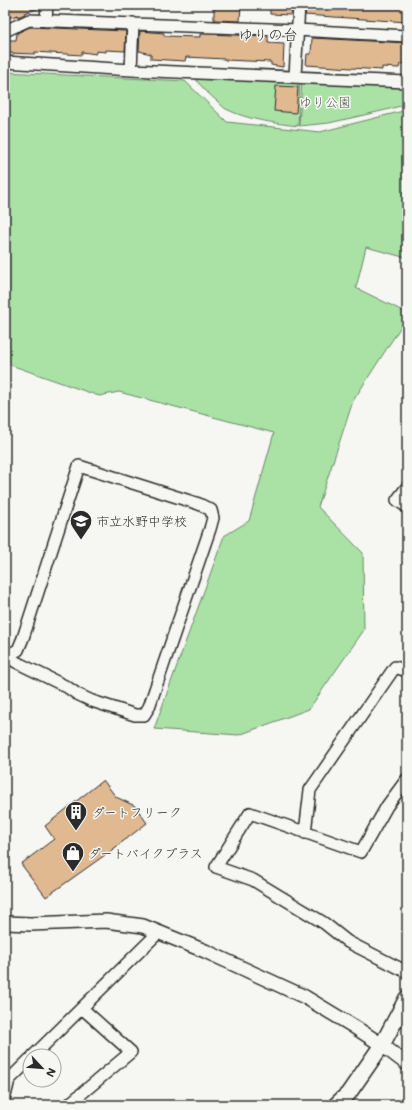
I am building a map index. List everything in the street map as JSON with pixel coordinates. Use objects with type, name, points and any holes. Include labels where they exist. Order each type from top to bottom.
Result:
[{"type":"main road","points":[[336,1105],[348,1094],[382,1045],[407,998]]},
{"type":"street","points":[[46,21],[47,5]]},
{"type":"street","points":[[295,76],[299,5]]},
{"type":"street","points":[[5,31],[29,20],[133,23],[407,36]]},
{"type":"street","points":[[131,70],[133,23]]},
{"type":"street","points":[[5,62],[131,70],[407,82]]},
{"type":"street","points":[[79,466],[199,504],[211,510],[213,518],[210,529],[149,707],[144,715],[135,715],[92,701],[77,694],[67,686],[16,662],[7,654],[18,650],[24,638],[79,466]]},
{"type":"street","points":[[407,487],[397,500],[407,507]]},
{"type":"street","points":[[305,833],[310,790],[395,667],[407,671]]},
{"type":"street","points":[[407,779],[387,806],[361,852],[250,813],[216,867],[253,880],[324,922],[348,942],[407,972]]},
{"type":"street","points":[[5,922],[31,924],[106,921],[143,926],[205,951],[304,997],[382,1045],[407,1064]]},
{"type":"street","points":[[41,1048],[158,932]]},
{"type":"street","points":[[68,1105],[131,1052],[84,1009]]},
{"type":"street","points":[[5,1096],[9,1080],[22,1067]]},
{"type":"green space","points":[[187,66],[300,81],[298,126],[243,116],[226,109],[200,85]]},
{"type":"green space","points":[[5,72],[185,81],[227,122],[320,132],[407,110],[407,258],[366,247],[356,288],[407,313],[407,317],[353,401],[318,507],[363,553],[364,630],[309,709],[239,735],[154,729],[224,536],[249,521],[274,433],[119,392],[99,396],[5,363]]},
{"type":"green space","name":"ゆり公園","points":[[407,80],[407,104],[329,123],[299,126],[302,81]]},
{"type":"building","points":[[5,5],[40,5],[40,8],[24,13],[25,14],[18,17],[18,15],[5,19]]},
{"type":"building","points":[[214,5],[241,5],[240,21],[214,20]]},
{"type":"building","points":[[270,5],[292,5],[291,15],[270,14]]},
{"type":"building","points":[[306,5],[407,5],[407,22],[305,15]]},
{"type":"building","points":[[30,27],[126,31],[125,51],[96,51],[96,54],[82,52],[82,55],[35,52],[35,54],[7,53],[7,40],[16,40],[17,33]]},
{"type":"building","points":[[140,31],[164,33],[164,36],[200,37],[200,34],[268,36],[268,43],[284,44],[283,67],[271,65],[271,62],[225,59],[186,57],[185,61],[151,59],[151,54],[139,51]]},
{"type":"building","points":[[312,38],[407,43],[406,64],[400,64],[399,68],[382,67],[382,70],[306,65],[307,54],[311,54]]},
{"type":"building","points":[[276,86],[298,87],[296,113],[274,111]]},
{"type":"building","name":"ダートフリーク","points":[[103,780],[116,797],[135,806],[147,823],[46,897],[21,864],[54,839],[45,826]]},
{"type":"place","name":"市立水野中学校","points":[[81,540]]},
{"type":"place","name":"ダートフリーク","points":[[76,832]]},
{"type":"place","name":"ダートバイクプラス","points":[[73,872]]},
{"type":"district","name":"ゆりの台","points":[[268,35]]}]
